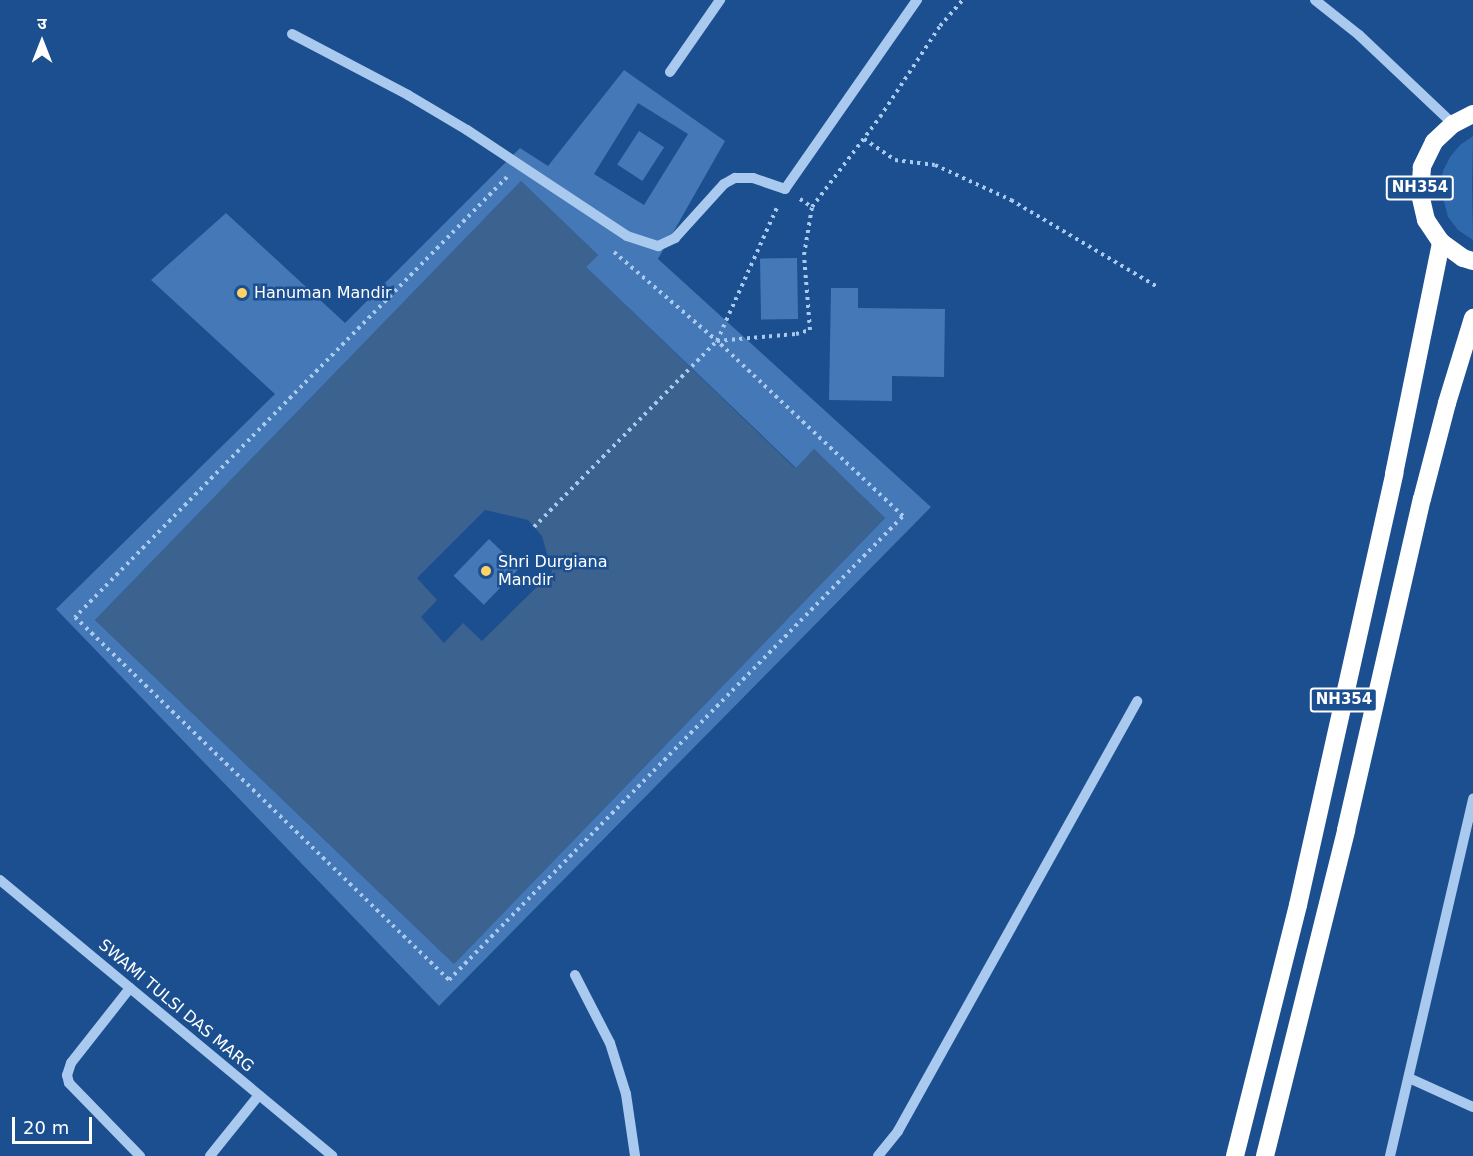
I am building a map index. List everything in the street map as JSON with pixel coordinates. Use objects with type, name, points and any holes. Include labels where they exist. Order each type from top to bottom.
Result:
[{"type":"highway","name":"NH354","points":[[1473,114],[1453,124],[1434,142],[1422,167],[1420,194],[1426,219],[1441,242],[1463,258],[1473,261]]},
{"type":"highway","name":"NH354","points":[[1235,1156],[1300,893],[1395,474],[1441,242]]},
{"type":"highway","name":"NH354","points":[[1265,1156],[1346,830],[1422,499],[1447,403],[1473,318]]},
{"type":"street","points":[[670,72],[720,0]]},
{"type":"street","points":[[292,34],[408,95],[467,130],[627,236],[658,246],[675,238],[724,184],[735,178],[753,178],[785,189],[917,0]]},
{"type":"street","points":[[1316,0],[1359,35],[1453,124]]},
{"type":"street","points":[[878,1156],[898,1131],[1137,701]]},
{"type":"street","points":[[1390,1156],[1473,800]]},
{"type":"street","name":"SWAMI TULSI DAS MARG","points":[[0,880],[332,1156]]},
{"type":"street","points":[[575,975],[610,1043],[626,1094],[635,1156]]},
{"type":"street","points":[[130,988],[71,1063],[67,1076],[69,1083],[140,1156]]},
{"type":"street","points":[[1409,1078],[1473,1107]]},
{"type":"street","points":[[210,1156],[259,1095]]},
{"type":"path","points":[[717,341],[796,334],[810,330],[804,255],[812,207],[864,139],[940,26],[963,0]]},
{"type":"path","points":[[864,139],[895,160],[935,165],[1011,200],[1159,288]]},
{"type":"path","points":[[508,176],[75,617],[449,980],[903,516],[717,341],[612,250]]},
{"type":"path","points":[[534,526],[717,341],[785,189]]},
{"type":"shaded area","points":[[1473,136],[1473,240],[1458,230],[1448,217],[1440,186],[1443,171],[1450,157],[1460,145]]},
{"type":"shaded area","points":[[521,181],[598,255],[586,267],[795,468],[814,449],[885,518],[454,964],[95,620]],"holes":[[[485,510],[528,520],[542,536],[552,572],[482,641],[463,623],[444,643],[421,617],[437,600],[417,578]]]},
{"type":"building","points":[[624,70],[725,141],[658,259],[931,507],[439,1006],[56,609],[275,394],[151,280],[226,213],[345,323],[520,148],[548,166]],"holes":[[[638,103],[688,134],[644,205],[594,174]],[[521,181],[598,255],[586,267],[796,468],[814,449],[885,518],[454,964],[95,620]]]},
{"type":"building","points":[[639,131],[664,147],[642,181],[617,165]]},
{"type":"building","points":[[797,258],[798,319],[761,320],[760,259]]},
{"type":"building","points":[[831,288],[858,288],[858,308],[945,309],[944,377],[892,376],[892,401],[829,400]]},
{"type":"building","name":"Shri Durgiana Mandir","points":[[489,539],[519,568],[484,605],[454,576]]},
{"type":"place","name":"Hanuman Mandir","points":[[242,293]]},
{"type":"place","name":"Shri Durgiana Mandir","points":[[486,571]]}]
